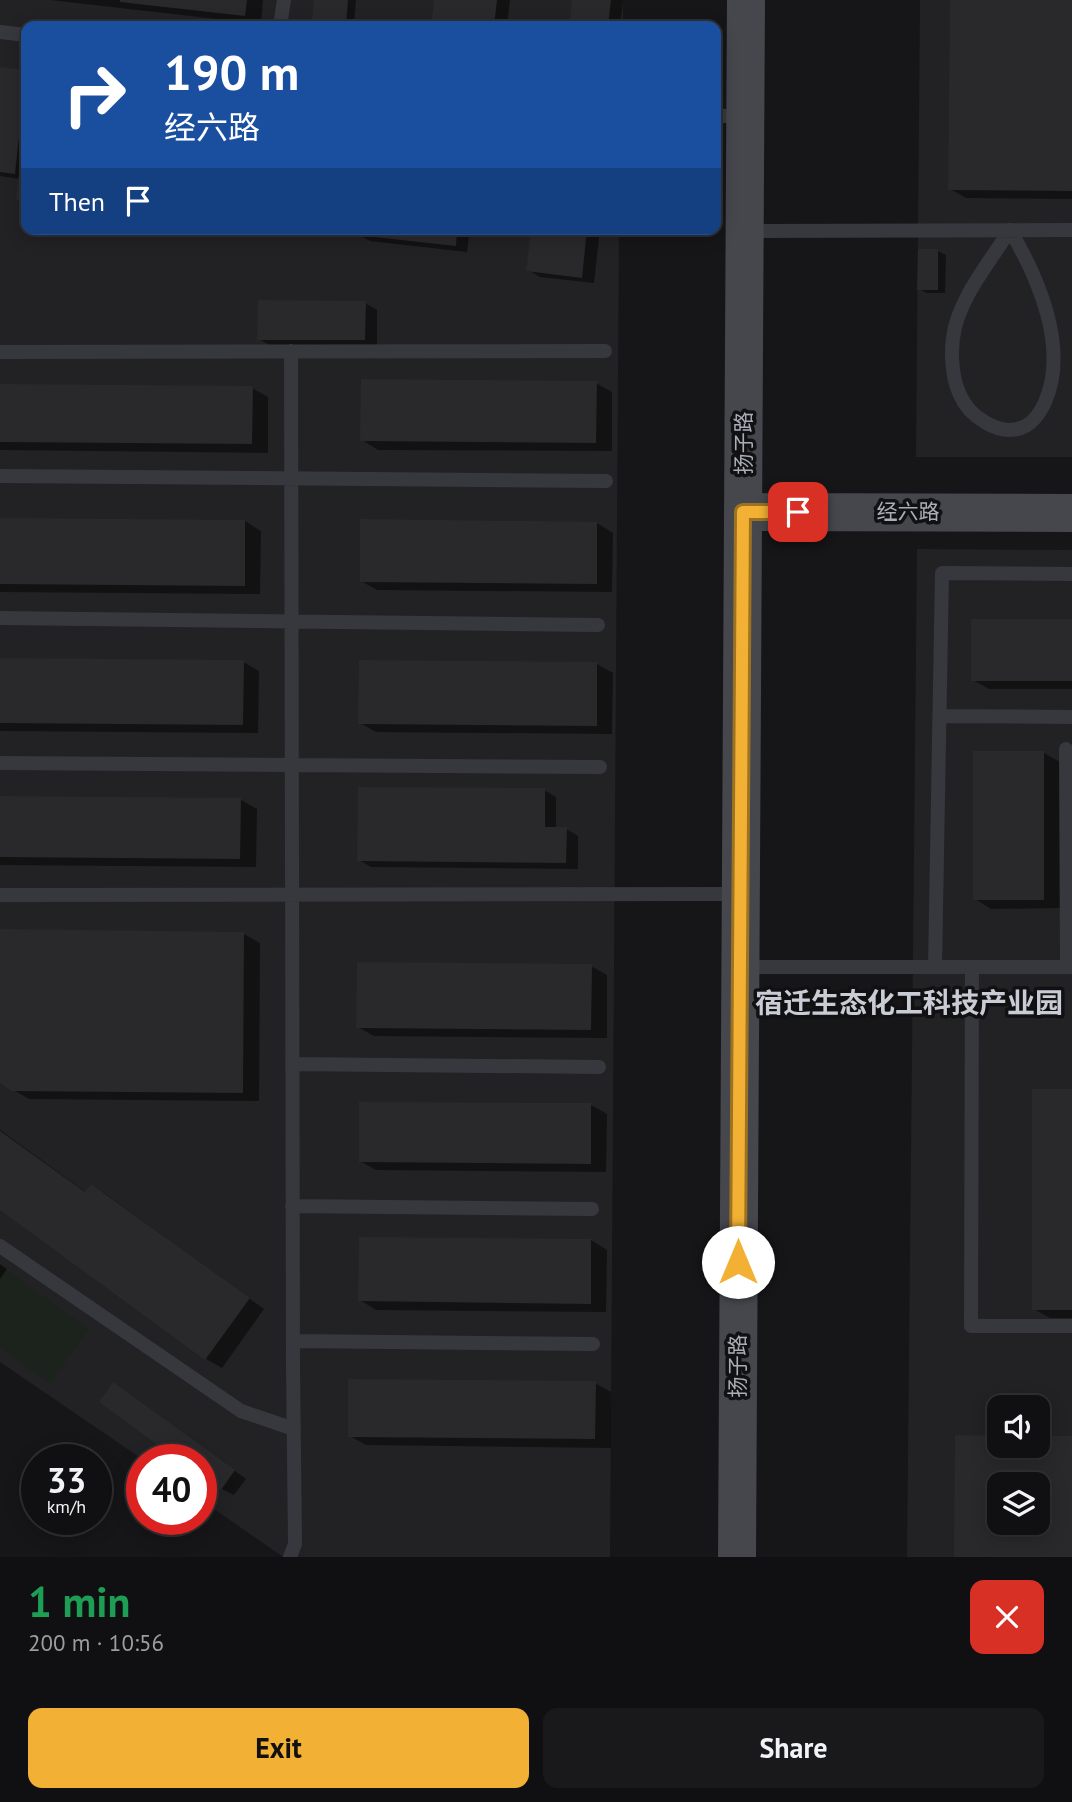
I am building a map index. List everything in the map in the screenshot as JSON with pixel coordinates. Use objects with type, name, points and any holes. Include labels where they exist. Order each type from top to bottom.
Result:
[{"type":"street","name":"扬子路","points":[[737,1557],[745,231],[731,116],[746,0]]},
{"type":"street","name":"经六路","points":[[743,512],[1072,513]]},
{"type":"lane","points":[[281,21],[284,0]]},
{"type":"lane","points":[[0,32],[21,34]]},
{"type":"lane","points":[[1010,230],[1031,264],[1048,316],[1053,345],[1048,394],[1039,416],[1023,428],[1008,430],[989,425],[972,412],[960,396],[952,342],[956,323],[968,297],[1010,230]]},
{"type":"lane","points":[[745,231],[1072,230]]},
{"type":"lane","points":[[290,1557],[295,1544],[291,351]]},
{"type":"lane","points":[[0,352],[605,351]]},
{"type":"lane","points":[[0,476],[606,481]]},
{"type":"lane","points":[[935,967],[942,573],[1072,574]]},
{"type":"lane","points":[[0,618],[598,625]]},
{"type":"lane","points":[[940,716],[1072,717]]},
{"type":"lane","points":[[740,967],[1069,967],[1066,749]]},
{"type":"lane","points":[[0,762],[600,767]]},
{"type":"lane","points":[[0,895],[741,894]]},
{"type":"lane","points":[[972,967],[971,1326],[1072,1326]]},
{"type":"lane","points":[[292,1064],[598,1067]]},
{"type":"lane","points":[[292,1206],[592,1209]]},
{"type":"lane","points":[[0,1245],[241,1411],[294,1429]]},
{"type":"lane","points":[[293,1341],[593,1344]]},
{"type":"shaded area","points":[[0,0],[623,0],[623,21],[21,21],[21,235],[619,235],[610,1557],[283,1557],[217,1511],[217,1444],[126,1444],[126,1448],[0,1362]]},
{"type":"shaded area","points":[[920,0],[1072,0],[1072,457],[916,457]]},
{"type":"shaded area","points":[[917,549],[1072,550],[1072,1557],[907,1557]]},
{"type":"shaded area","points":[[0,1265],[89,1329],[50,1384],[0,1348]]},
{"type":"building","points":[[120,0],[247,0],[245,16]]},
{"type":"building","points":[[314,0],[348,0],[346,21],[312,21]]},
{"type":"building","points":[[434,0],[497,0],[495,21],[432,21]]},
{"type":"building","points":[[572,0],[611,0],[609,21],[570,21]]},
{"type":"building","points":[[950,0],[1072,0],[1072,191],[948,190]]},
{"type":"building","points":[[0,67],[21,69],[21,117],[15,174],[0,172]]},
{"type":"building","points":[[21,155],[21,201],[16,200]]},
{"type":"building","points":[[356,235],[457,235],[456,246]]},
{"type":"building","points":[[530,235],[586,235],[582,278],[526,271]]},
{"type":"building","points":[[918,249],[938,249],[938,290],[917,290]]},
{"type":"building","points":[[258,300],[366,301],[365,340],[257,340]]},
{"type":"building","points":[[361,379],[597,381],[596,443],[360,441]]},
{"type":"building","points":[[0,384],[253,386],[252,444],[0,442]]},
{"type":"building","points":[[0,518],[245,520],[245,586],[0,584]]},
{"type":"building","points":[[360,519],[597,522],[597,584],[360,582]]},
{"type":"building","points":[[971,619],[1072,619],[1072,681],[971,681]]},
{"type":"building","points":[[0,658],[244,660],[243,725],[0,723]]},
{"type":"building","points":[[359,660],[597,662],[597,726],[358,724]]},
{"type":"building","points":[[973,751],[1044,751],[1044,900],[973,900]]},
{"type":"building","points":[[358,787],[545,788],[545,827],[567,827],[566,863],[357,861]]},
{"type":"building","points":[[0,796],[241,798],[240,859],[0,857]]},
{"type":"building","points":[[0,929],[244,932],[243,1093],[11,1091],[0,1083]]},
{"type":"building","points":[[357,962],[592,964],[591,1030],[356,1028]]},
{"type":"building","points":[[1032,1089],[1072,1089],[1072,1310],[1032,1310]]},
{"type":"building","points":[[359,1102],[591,1103],[591,1164],[359,1162]]},
{"type":"building","points":[[0,1131],[85,1192],[91,1184],[250,1298],[205,1360],[0,1210]]},
{"type":"building","points":[[359,1237],[591,1239],[591,1304],[358,1301]]},
{"type":"building","points":[[348,1379],[596,1381],[595,1439],[348,1437]]},
{"type":"building","points":[[113,1382],[199,1444],[156,1444],[99,1402]]},
{"type":"building","points":[[955,1435],[987,1436],[987,1458],[1050,1458],[1050,1436],[1072,1436],[1072,1557],[954,1557]]},
{"type":"building","points":[[217,1457],[235,1470],[221,1490],[217,1487]]},
{"type":"district","name":"宿迁生态化工科技产业园","points":[[909,1003]]},
{"type":"route","points":[[738,1262],[743,512],[798,512]]}]
